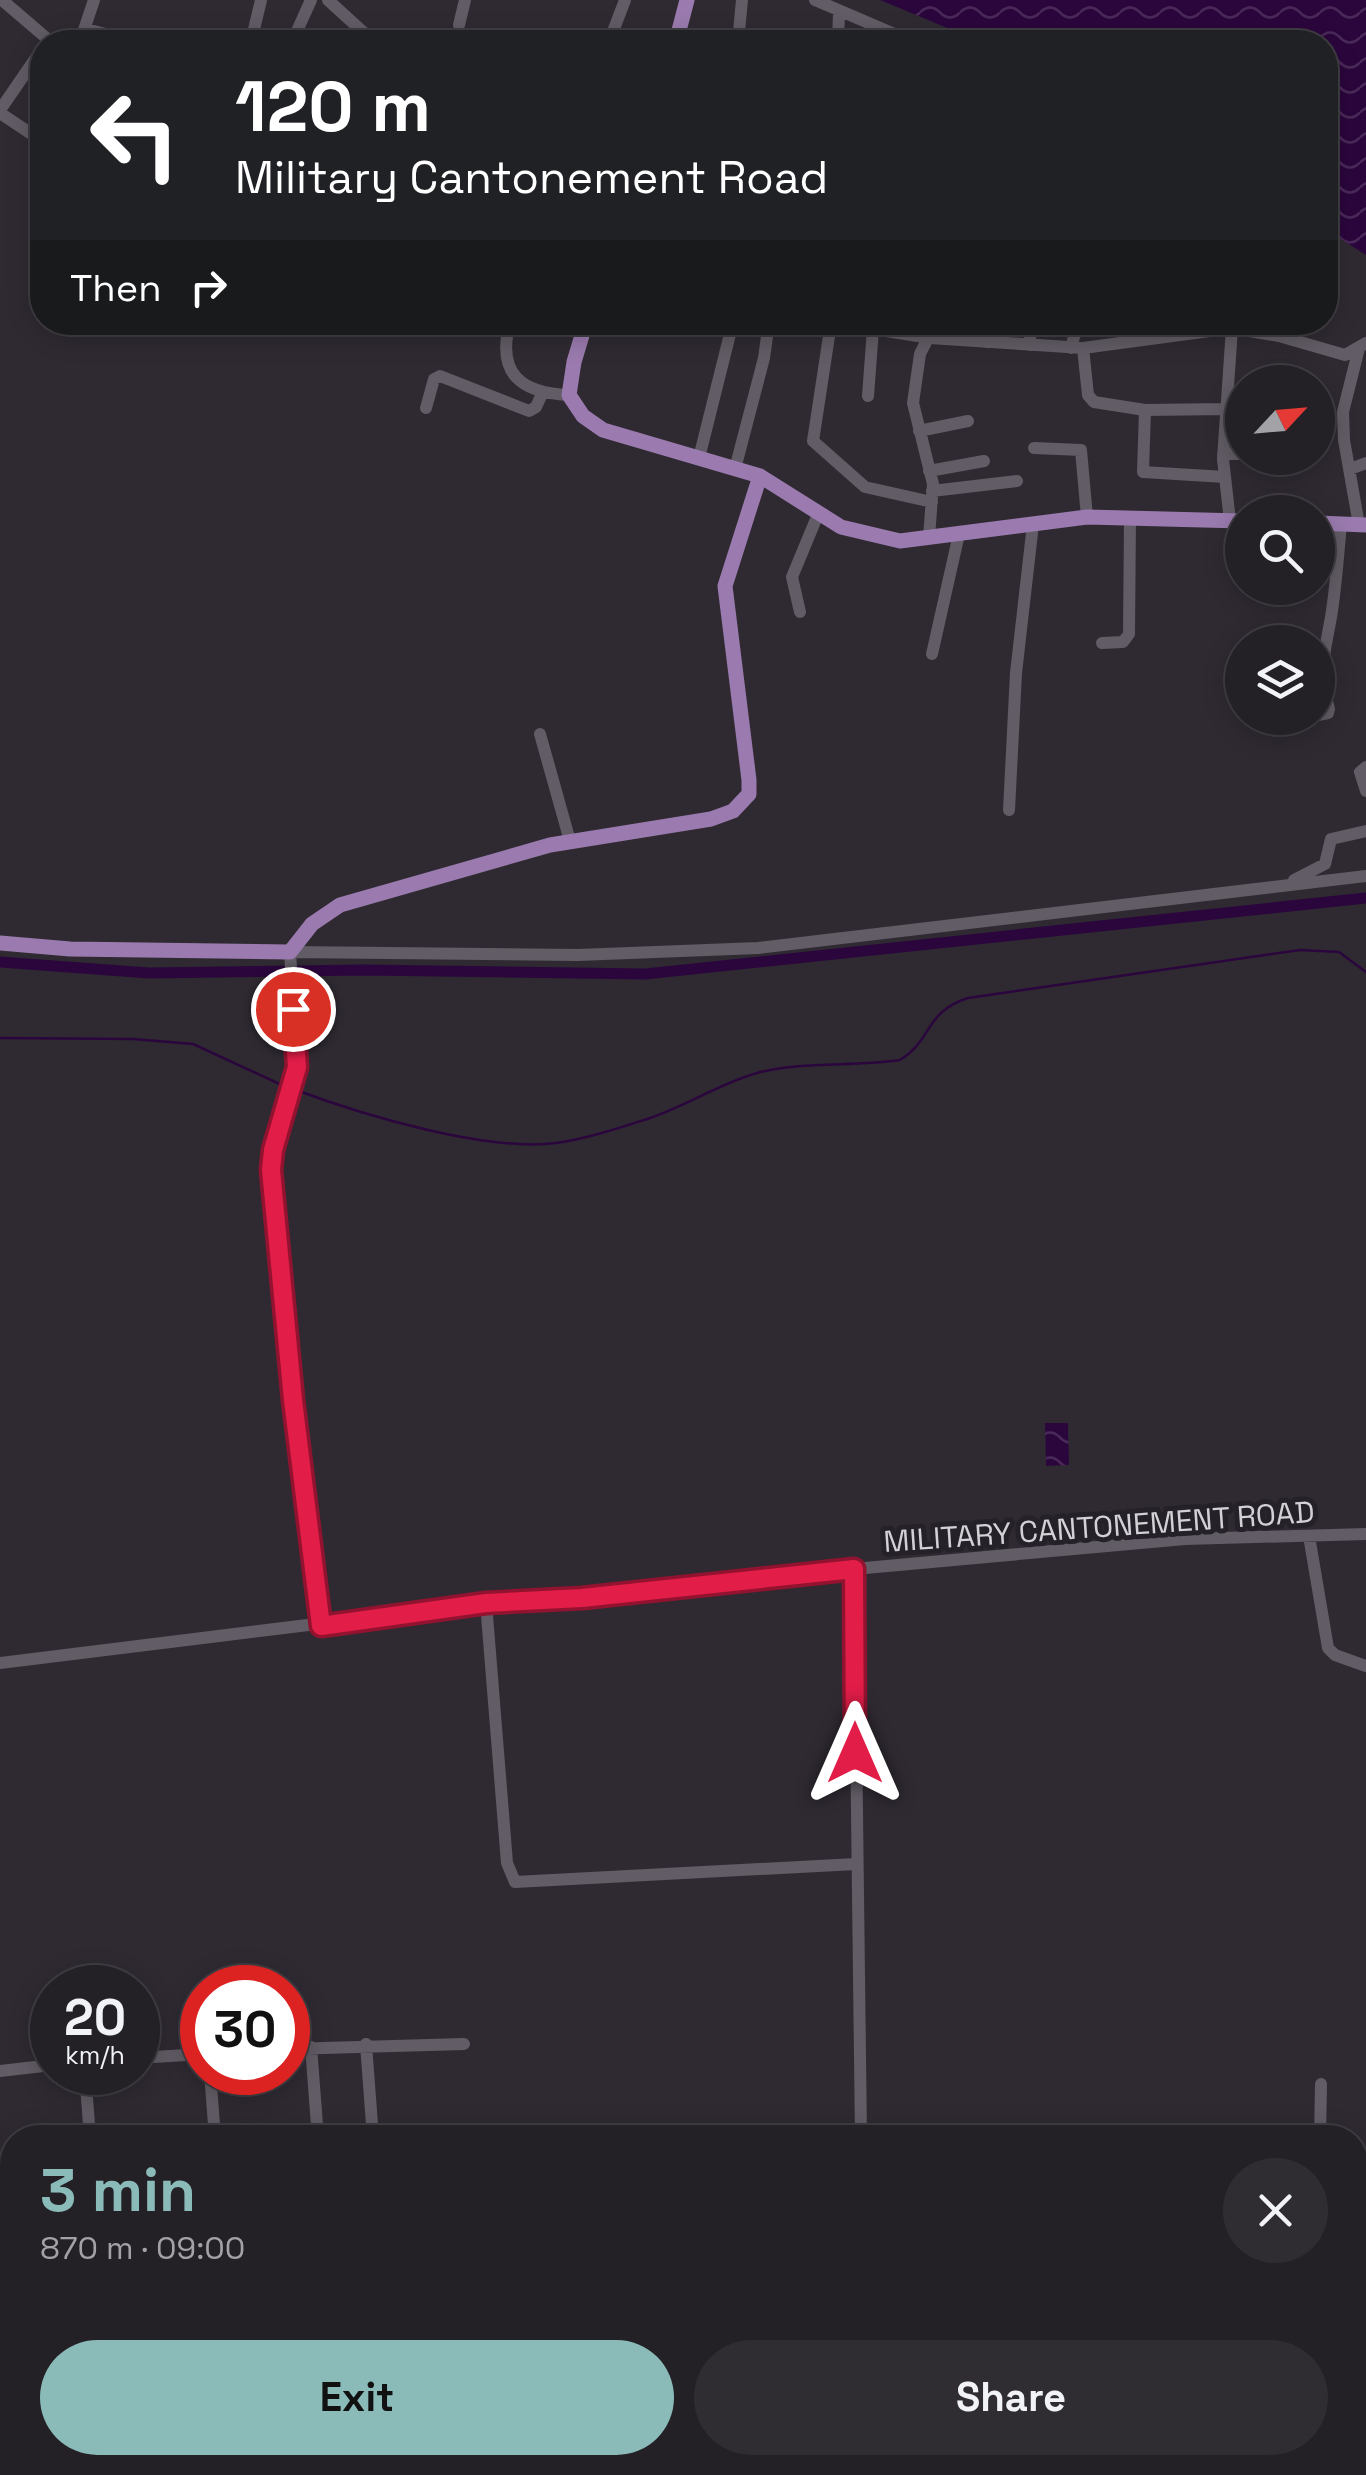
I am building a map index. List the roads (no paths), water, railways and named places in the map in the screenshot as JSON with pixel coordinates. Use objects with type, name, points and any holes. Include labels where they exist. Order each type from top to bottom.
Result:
[{"type":"main road","points":[[679,30],[687,0]]},
{"type":"main road","points":[[582,335],[570,395],[583,416],[603,430],[760,476],[841,527],[872,536],[900,541],[1088,517],[1225,521]]},
{"type":"main road","points":[[0,943],[289,957],[312,924],[340,905],[570,842],[711,819],[733,811],[749,794],[726,586],[760,476]]},
{"type":"main road","points":[[1335,524],[1362,525]]},
{"type":"street","points":[[2,0],[33,30]]},
{"type":"street","points":[[90,30],[86,29],[94,0]]},
{"type":"street","points":[[254,30],[261,0]]},
{"type":"street","points":[[297,30],[311,0]]},
{"type":"street","points":[[328,0],[361,30]]},
{"type":"street","points":[[460,25],[465,0]]},
{"type":"street","points":[[614,30],[625,0]]},
{"type":"street","points":[[739,30],[742,0]]},
{"type":"street","points":[[815,0],[881,30]]},
{"type":"street","points":[[838,30],[839,12]]},
{"type":"street","points":[[30,69],[0,112],[30,132]]},
{"type":"street","points":[[506,335],[507,365],[532,389],[542,394],[570,395]]},
{"type":"street","points":[[699,458],[729,335]]},
{"type":"street","points":[[735,469],[767,335]]},
{"type":"street","points":[[828,335],[813,441],[866,487],[932,496],[1017,480]]},
{"type":"street","points":[[868,396],[873,335]]},
{"type":"street","points":[[911,335],[1077,348],[1159,335]]},
{"type":"street","points":[[929,537],[930,471],[913,403],[920,354],[931,335]]},
{"type":"street","points":[[986,342],[987,335]]},
{"type":"street","points":[[1030,335],[1030,345]]},
{"type":"street","points":[[1078,335],[1077,348],[1091,401],[1145,410],[1225,410]]},
{"type":"street","points":[[1229,365],[1231,335]]},
{"type":"street","points":[[1272,335],[1344,354],[1363,346]]},
{"type":"street","points":[[1362,525],[1343,412],[1363,346]]},
{"type":"street","points":[[426,408],[434,379],[440,376],[530,411],[542,394]]},
{"type":"street","points":[[1145,410],[1143,472],[1225,478]]},
{"type":"street","points":[[919,431],[968,421]]},
{"type":"street","points":[[1225,425],[1223,454],[1229,495]]},
{"type":"street","points":[[1034,448],[1081,450],[1088,517]]},
{"type":"street","points":[[930,471],[984,460]]},
{"type":"street","points":[[1350,469],[1366,463]]},
{"type":"street","points":[[800,612],[792,577],[819,512]]},
{"type":"street","points":[[1102,643],[1126,641],[1129,634],[1130,517]]},
{"type":"street","points":[[1009,810],[1016,673],[1032,524]]},
{"type":"street","points":[[1330,625],[1341,524]]},
{"type":"street","points":[[932,654],[958,534]]},
{"type":"street","points":[[540,734],[570,842]]},
{"type":"street","points":[[1366,767],[1360,772],[1366,791]]},
{"type":"street","points":[[1283,885],[1325,864],[1331,839],[1366,831]]},
{"type":"street","points":[[321,1626],[293,1400],[271,1170],[273,1150],[295,1081],[297,1054],[289,957],[578,955],[758,948],[1366,876]]},
{"type":"street","name":"MILITARY CANTONEMENT ROAD","points":[[0,1663],[486,1603],[582,1598],[1185,1540],[1366,1534]]},
{"type":"street","points":[[1309,1536],[1328,1648],[1335,1655],[1366,1666]]},
{"type":"street","points":[[854,1569],[861,2125]]},
{"type":"street","points":[[486,1603],[507,1863],[515,1882],[856,1864]]},
{"type":"street","points":[[366,2044],[373,2125]]},
{"type":"street","points":[[317,2125],[311,2047],[464,2044]]},
{"type":"street","points":[[0,2070],[30,2067]]},
{"type":"street","points":[[1320,2084],[1320,2125]]},
{"type":"street","points":[[86,2095],[89,2125]]},
{"type":"street","points":[[212,2095],[214,2125]]},
{"type":"water","points":[[880,0],[1366,0],[1366,255],[1338,237],[1338,30],[952,30]]},
{"type":"water","points":[[1045,1423],[1068,1423],[1069,1465],[1046,1466]]},
{"type":"waterway","points":[[0,962],[149,973],[363,970],[645,974],[1366,898]]},
{"type":"waterway","points":[[296,1090],[389,1120],[461,1137],[556,1143],[658,1115],[757,1073],[900,1060],[943,1011],[968,998],[1300,950],[1339,952],[1366,972]]},
{"type":"waterway","points":[[0,1038],[133,1039],[193,1044],[284,1086]]}]
